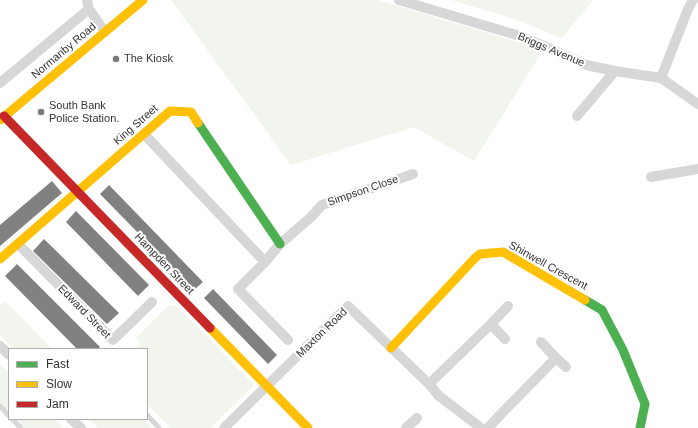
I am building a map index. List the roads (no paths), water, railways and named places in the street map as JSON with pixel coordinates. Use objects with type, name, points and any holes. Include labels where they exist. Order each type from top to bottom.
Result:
[{"type":"street","name":"Normanby Road","points":[[2,118],[143,0]]},
{"type":"street","name":"Briggs Avenue","points":[[399,0],[523,37],[586,65],[661,78],[698,104]]},
{"type":"street","points":[[661,78],[688,9],[693,0]]},
{"type":"street","points":[[0,83],[88,4],[105,32]]},
{"type":"street","points":[[577,116],[615,71]]},
{"type":"street","name":"King Street","points":[[0,259],[170,112],[191,112],[280,244]]},
{"type":"street","name":"Hampden Street","points":[[2,118],[77,192],[308,428]]},
{"type":"street","points":[[144,134],[265,262]]},
{"type":"street","points":[[651,177],[698,169]]},
{"type":"street","name":"Simpson Close","points":[[288,340],[238,289],[265,262],[280,244],[310,218],[322,205],[413,174]]},
{"type":"street","name":"Edward Street","points":[[18,244],[113,340],[152,302]]},
{"type":"street","name":"Shinwell Crescent","points":[[391,348],[480,254],[503,252],[602,310],[623,350],[645,404],[640,428]]},
{"type":"street","name":"Maxton Road","points":[[267,386],[348,306],[429,384],[438,396],[481,428]]},
{"type":"street","points":[[429,384],[508,306]]},
{"type":"street","points":[[491,324],[505,339]]},
{"type":"street","points":[[542,342],[566,367]]},
{"type":"street","points":[[0,346],[8,354]]},
{"type":"street","points":[[488,428],[556,358]]},
{"type":"street","points":[[224,428],[267,386]]},
{"type":"street","points":[[406,428],[417,418]]},
{"type":"street","points":[[72,420],[81,428]]},
{"type":"lane","points":[[0,406],[8,415]]},
{"type":"lane","points":[[148,416],[159,428]]},
{"type":"lane","points":[[13,420],[21,428]]},
{"type":"place","name":"The Kiosk","points":[[116,59]]},
{"type":"place","name":"South Bank Police Station.","points":[[41,112]]}]
